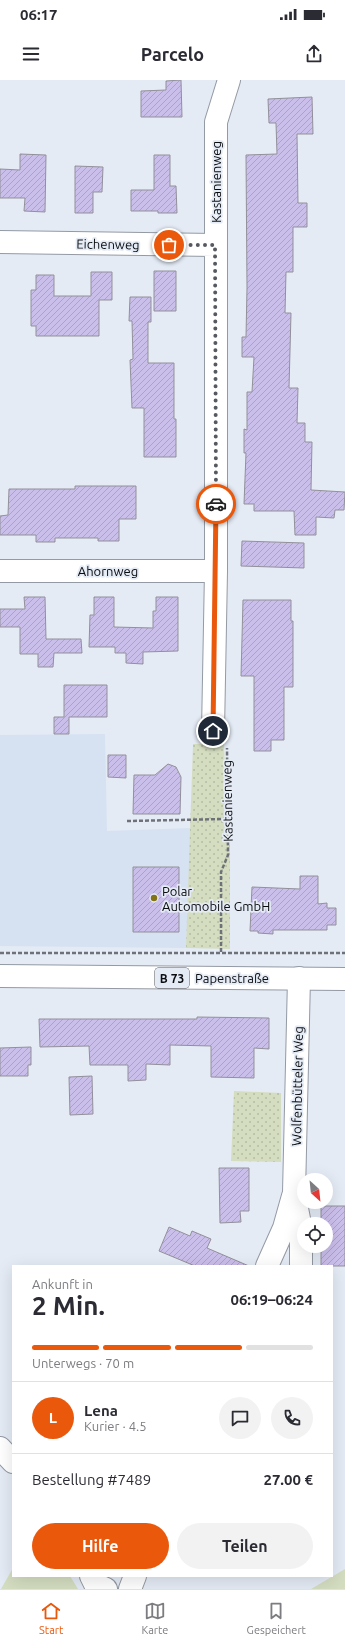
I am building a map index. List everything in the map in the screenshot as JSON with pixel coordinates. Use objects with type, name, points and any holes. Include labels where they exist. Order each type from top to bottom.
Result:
[{"type":"street","name":"Kastanienweg","points":[[213,731],[216,571],[216,122],[229,80]]},
{"type":"street","name":"Eichenweg","points":[[0,242],[215,245]]},
{"type":"street","name":"Ahornweg","points":[[0,571],[216,571]]},
{"type":"street","name":"Papenstraße","points":[[0,976],[345,979]]},
{"type":"street","name":"Wolfenbütteler Weg","points":[[299,978],[294,1193],[301,1229],[301,1265]]},
{"type":"street","name":"Wolfenbütteler Weg","points":[[267,1265],[284,1228],[294,1193]]},
{"type":"street","points":[[0,1448],[12,1461]]},
{"type":"street","points":[[91,1577],[95,1584],[106,1589]]},
{"type":"street","points":[[130,1589],[135,1577]]},
{"type":"path","name":"Kastanienweg","points":[[213,731],[227,745],[228,855],[221,872],[220,952]]},
{"type":"path","points":[[127,821],[228,819]]},
{"type":"path","points":[[0,952],[345,953]]},
{"type":"shaded area","points":[[105,734],[107,831],[191,828],[186,948],[0,946],[0,735]]},
{"type":"green space","points":[[193,744],[224,744],[225,770],[230,770],[230,949],[186,948]]},
{"type":"green space","points":[[234,1091],[281,1093],[281,1162],[231,1161]]},
{"type":"green space","points":[[345,1569],[345,1589],[311,1589],[333,1577]]},
{"type":"green space","points":[[12,1570],[12,1577],[71,1577],[78,1589],[1,1589]]},
{"type":"building","points":[[181,80],[182,117],[141,117],[141,91],[166,90],[166,81]]},
{"type":"building","points":[[312,97],[313,134],[297,134],[298,203],[307,203],[307,227],[293,227],[293,272],[286,272],[285,313],[291,313],[289,388],[298,388],[297,423],[305,423],[305,442],[312,442],[311,490],[345,492],[344,510],[335,510],[334,518],[316,517],[316,535],[295,535],[294,511],[254,511],[254,504],[244,504],[246,453],[244,453],[244,429],[247,430],[247,392],[252,392],[254,357],[242,357],[242,337],[246,337],[247,288],[246,155],[277,154],[276,123],[269,123],[268,99]]},
{"type":"building","points":[[20,154],[46,155],[45,212],[24,211],[25,198],[0,198],[0,169],[20,170]]},
{"type":"building","points":[[154,155],[170,155],[170,186],[176,186],[177,213],[131,211],[131,190],[154,190]]},
{"type":"building","points":[[75,166],[103,167],[102,192],[93,192],[93,213],[75,213]]},
{"type":"building","points":[[154,271],[176,271],[176,311],[154,311]]},
{"type":"building","points":[[91,272],[112,272],[112,300],[99,300],[99,336],[36,336],[36,326],[31,326],[31,290],[36,290],[36,275],[54,275],[54,296],[91,296]]},
{"type":"building","points":[[130,297],[151,297],[151,322],[148,322],[148,363],[174,363],[176,457],[144,457],[144,408],[132,408],[130,360],[133,359],[132,321],[129,321]]},
{"type":"building","points":[[75,486],[136,486],[136,519],[119,519],[119,541],[98,541],[98,538],[55,538],[55,542],[36,542],[36,535],[0,535],[0,516],[8,515],[9,489],[75,489]]},
{"type":"building","points":[[242,541],[304,543],[304,568],[241,566]]},
{"type":"building","points":[[24,597],[45,597],[46,639],[81,639],[82,653],[54,653],[53,667],[38,667],[38,654],[20,654],[20,627],[0,627],[0,609],[25,609]]},
{"type":"building","points":[[94,597],[114,597],[114,627],[153,628],[153,611],[156,611],[156,597],[178,597],[178,651],[143,652],[143,664],[126,663],[126,653],[115,653],[115,647],[89,647],[90,615],[94,615]]},
{"type":"building","points":[[243,600],[291,600],[291,621],[293,621],[293,687],[284,687],[284,740],[271,740],[271,751],[254,751],[254,676],[241,676]]},
{"type":"building","points":[[64,685],[107,685],[107,717],[69,717],[69,734],[54,734],[54,717],[64,717]]},
{"type":"building","points":[[108,755],[126,755],[126,778],[108,777]]},
{"type":"building","points":[[168,764],[176,767],[181,777],[180,814],[133,814],[134,775],[155,775]]},
{"type":"building","points":[[133,867],[179,867],[179,932],[133,932]]},
{"type":"building","points":[[300,876],[318,876],[318,904],[327,903],[327,908],[336,908],[336,925],[327,925],[327,930],[273,930],[273,934],[250,931],[252,887],[300,889]]},
{"type":"building","points":[[197,1017],[269,1018],[269,1049],[254,1048],[254,1078],[211,1077],[211,1046],[170,1045],[170,1065],[146,1064],[146,1080],[128,1081],[128,1065],[90,1065],[89,1046],[40,1047],[39,1019],[197,1019]]},
{"type":"building","points":[[31,1047],[31,1065],[28,1065],[28,1076],[0,1076],[0,1048]]},
{"type":"building","points":[[92,1076],[93,1114],[70,1115],[69,1077]]},
{"type":"building","points":[[219,1168],[249,1168],[249,1211],[240,1211],[241,1222],[220,1223]]},
{"type":"building","points":[[333,1206],[345,1206],[345,1266],[321,1265],[321,1253],[333,1253],[333,1217],[321,1217],[321,1209],[333,1209]]},
{"type":"building","points":[[169,1227],[190,1236],[192,1231],[211,1239],[207,1248],[247,1265],[193,1265],[159,1251]]},
{"type":"way so far","points":[[169,245],[215,245],[216,504]]},
{"type":"place","name":"Polar Automobile GmbH","points":[[154,898]]},
{"type":"route","points":[[213,731],[216,504]]}]
